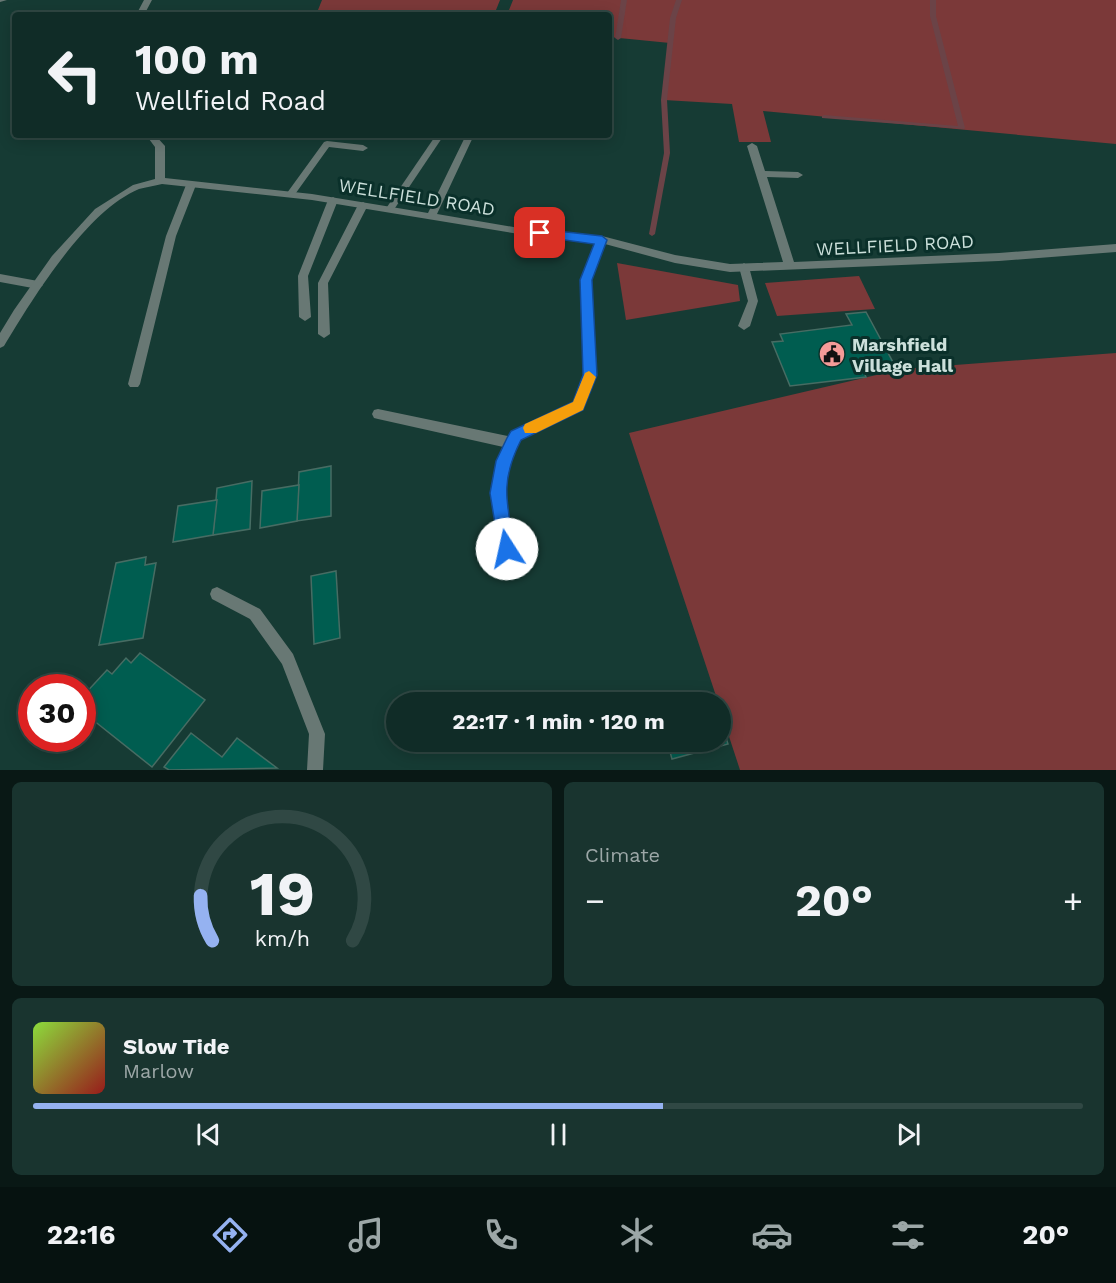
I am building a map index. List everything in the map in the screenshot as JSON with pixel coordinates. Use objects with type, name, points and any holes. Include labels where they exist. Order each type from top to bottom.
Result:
[{"type":"street","points":[[156,138],[160,146],[160,181]]},
{"type":"street","points":[[390,209],[438,138]]},
{"type":"street","points":[[430,216],[469,138]]},
{"type":"street","points":[[290,195],[327,144],[363,148]]},
{"type":"street","points":[[752,146],[790,266]]},
{"type":"street","points":[[761,174],[798,175]]},
{"type":"street","name":"WELLFIELD ROAD","points":[[0,343],[56,259],[98,212],[136,187],[160,181],[333,200],[519,231],[602,240],[675,259],[730,268],[999,257],[1116,248]]},
{"type":"street","points":[[134,384],[171,236],[191,185]]},
{"type":"street","points":[[305,317],[303,276],[333,200]]},
{"type":"street","points":[[324,334],[323,283],[363,205]]},
{"type":"street","points":[[507,549],[497,493],[504,461],[516,435],[578,405],[590,375],[586,280],[602,240]]},
{"type":"street","points":[[744,267],[753,301],[744,326]]},
{"type":"street","points":[[0,278],[38,285]]},
{"type":"street","points":[[378,414],[512,443]]},
{"type":"street","points":[[217,594],[255,614],[288,659],[316,734],[315,770]]},
{"type":"shaded area","points":[[322,0],[500,0],[495,12],[317,12]]},
{"type":"shaded area","points":[[513,0],[1116,0],[1116,144],[763,111],[771,142],[739,142],[732,104],[664,100],[670,43],[612,37],[612,12],[508,12]]},
{"type":"shaded area","points":[[617,263],[738,285],[740,301],[626,320]]},
{"type":"shaded area","points":[[859,276],[875,309],[777,316],[765,283]]},
{"type":"shaded area","points":[[1116,353],[1116,770],[740,770],[731,743],[731,692],[715,692],[629,433],[902,369]]},
{"type":"building","name":"Marshfield Village Hall","points":[[866,312],[895,366],[863,370],[866,377],[790,386],[772,342],[783,341],[780,334],[852,325],[846,314]]},
{"type":"building","points":[[331,466],[331,516],[297,521],[299,472]]},
{"type":"building","points":[[252,481],[250,529],[213,535],[217,488]]},
{"type":"building","points":[[299,485],[297,521],[260,528],[262,491]]},
{"type":"building","points":[[217,500],[213,535],[173,542],[178,506]]},
{"type":"building","points":[[146,557],[145,565],[156,563],[143,638],[99,645],[116,563]]},
{"type":"building","points":[[336,571],[340,638],[314,644],[311,576]]},
{"type":"building","points":[[140,653],[205,700],[152,767],[96,722],[96,682],[107,670],[112,674],[126,658],[131,663]]},
{"type":"building","points":[[191,733],[222,757],[237,738],[277,768],[169,770],[164,767]]},
{"type":"building","points":[[670,752],[698,752],[672,759]]},
{"type":"waterway","points":[[618,38],[624,0]]},
{"type":"waterway","points":[[652,234],[667,153],[664,100],[673,18],[679,0]]},
{"type":"waterway","points":[[824,117],[962,128],[933,16],[933,0]]},
{"type":"slow traffic","points":[[531,428],[578,405],[589,377]]},
{"type":"place","name":"Marshfield Village Hall","points":[[832,354]]},
{"type":"route","points":[[507,549],[497,493],[504,461],[512,443],[516,435],[578,405],[590,375],[586,280],[602,240],[540,233]]}]
